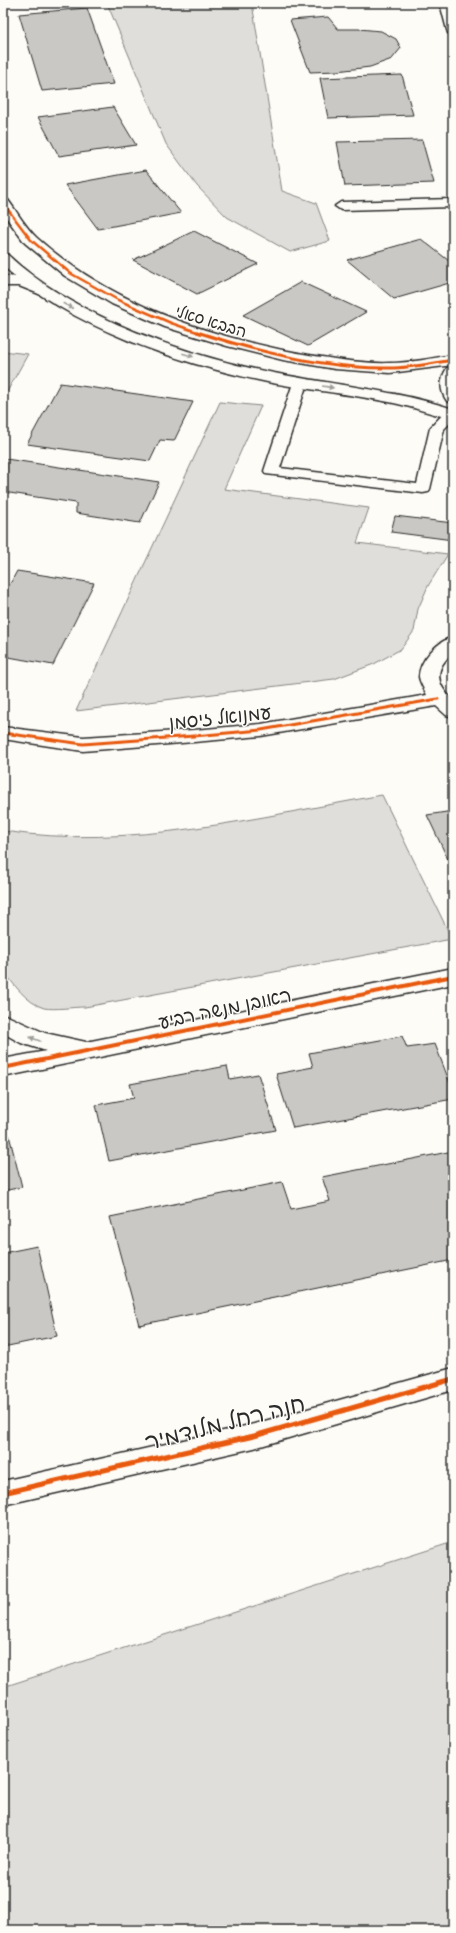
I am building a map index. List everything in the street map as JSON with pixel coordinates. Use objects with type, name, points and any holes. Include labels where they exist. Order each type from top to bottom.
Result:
[{"type":"street","points":[[446,3],[453,30]]},
{"type":"street","name":"הבבא סאלי","points":[[3,203],[25,233],[48,257],[91,287],[125,304],[174,325],[292,357],[346,365],[383,368],[453,360]]},
{"type":"street","name":"הבבא סאלי","points":[[3,258],[13,269],[59,302],[149,344],[277,379],[385,395],[452,409]]},
{"type":"street","points":[[3,281],[21,282],[44,290]]},
{"type":"street","points":[[452,409],[449,391],[451,374],[453,371]]},
{"type":"street","points":[[453,644],[438,654],[430,668],[430,683],[438,699],[453,711]]},
{"type":"street","name":"עמנואל זיסמן","points":[[3,733],[84,744],[194,736],[261,730],[438,699]]},
{"type":"street","name":"ראובן מנשה רביע","points":[[3,1068],[453,976]]},
{"type":"street","name":"ראובן מנשה רביע","points":[[3,1022],[19,1033],[42,1042],[61,1046],[101,1049]]},
{"type":"street","name":"חנה רחל מלודמיר","points":[[3,1494],[254,1436],[453,1379]]},
{"type":"lane","points":[[341,206],[453,203]]},
{"type":"lane","points":[[300,383],[271,471],[423,489],[437,428],[452,409]]},
{"type":"shaded area","points":[[107,3],[252,3],[282,191],[316,203],[330,241],[290,252],[227,217],[197,186],[166,144]]},
{"type":"shaded area","points":[[3,351],[28,354],[3,399]]},
{"type":"shaded area","points":[[220,402],[261,406],[224,489],[369,508],[357,543],[448,554],[428,586],[418,609],[414,631],[401,649],[374,664],[334,679],[76,711]]},
{"type":"shaded area","points":[[382,795],[452,939],[85,1007],[53,1009],[38,1006],[21,992],[3,970],[3,831],[51,836],[146,834],[241,821]]},
{"type":"shaded area","points":[[453,1542],[453,1930],[3,1930],[3,1687]]},
{"type":"building","points":[[87,8],[114,84],[42,91],[19,14]]},
{"type":"building","points":[[328,17],[338,29],[381,31],[396,39],[401,48],[392,59],[370,67],[337,71],[310,72],[290,20]]},
{"type":"building","points":[[402,75],[413,115],[328,118],[320,78]]},
{"type":"building","points":[[113,107],[136,145],[59,156],[38,117]]},
{"type":"building","points":[[422,140],[434,183],[345,186],[337,142]]},
{"type":"building","points":[[146,170],[181,213],[98,229],[65,185]]},
{"type":"building","points":[[194,231],[258,264],[197,294],[133,260]]},
{"type":"building","points":[[421,239],[453,264],[453,282],[394,299],[347,260]]},
{"type":"building","points":[[301,282],[366,312],[308,346],[243,315]]},
{"type":"building","points":[[60,383],[193,402],[174,441],[160,440],[150,461],[27,444]]},
{"type":"building","points":[[6,459],[159,482],[140,523],[76,513],[76,503],[3,492],[3,464]]},
{"type":"building","points":[[395,516],[453,523],[453,540],[391,532]]},
{"type":"building","points":[[17,571],[94,583],[53,665],[3,656],[3,597]]},
{"type":"building","points":[[453,811],[453,870],[427,815]]},
{"type":"building","points":[[402,1036],[407,1048],[435,1044],[453,1091],[453,1099],[293,1128],[276,1074],[313,1067],[309,1053]]},
{"type":"building","points":[[227,1066],[230,1079],[258,1074],[276,1130],[109,1161],[96,1105],[134,1098],[130,1084]]},
{"type":"building","points":[[9,1135],[22,1187],[3,1191],[3,1137]]},
{"type":"building","points":[[453,1151],[453,1260],[139,1325],[110,1217],[282,1182],[291,1209],[330,1201],[322,1177]]},
{"type":"building","points":[[37,1246],[57,1336],[3,1347],[3,1253]]},
{"type":"cycle path","points":[[3,203],[31,240],[70,273],[118,300],[171,323],[227,342],[283,355],[335,364],[390,368],[408,367],[453,360]]},
{"type":"cycle path","points":[[3,733],[83,744],[194,736],[261,730],[438,699]]},
{"type":"cycle path","points":[[3,1068],[453,976]]},
{"type":"cycle path","points":[[3,1493],[254,1436],[453,1379]]}]
